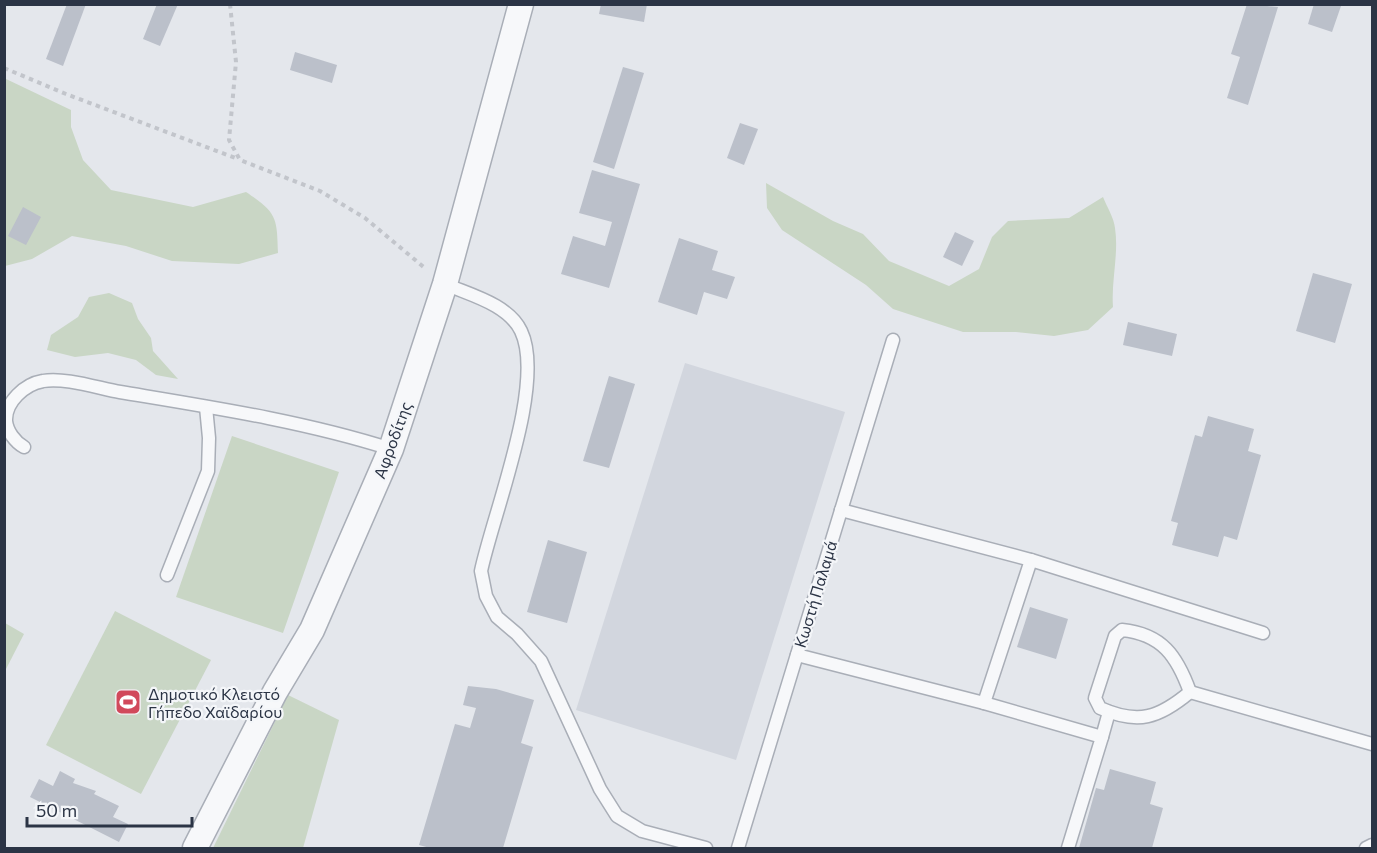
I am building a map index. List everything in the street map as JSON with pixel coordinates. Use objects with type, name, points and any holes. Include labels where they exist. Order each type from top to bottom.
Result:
[{"type":"street","name":"Αφροδίτης","points":[[195,849],[275,692],[312,630],[391,449],[445,284],[521,4]]},
{"type":"lane","points":[[445,284],[501,308],[521,330],[528,361],[525,411],[481,571],[486,596],[496,617],[517,634],[541,661],[600,789],[617,816],[642,831],[706,849]]},
{"type":"lane","name":"Κωστή Παλαμά","points":[[738,849],[893,340]]},
{"type":"lane","points":[[24,447],[9,431],[6,420],[9,407],[20,392],[42,381],[281,421],[391,449]]},
{"type":"lane","points":[[167,575],[207,471],[209,438],[206,407]]},
{"type":"lane","points":[[841,510],[1031,560],[1263,633]]},
{"type":"lane","points":[[984,703],[1031,560]]},
{"type":"lane","points":[[1122,630],[1141,632],[1163,645],[1182,669],[1190,692],[1171,708],[1151,717],[1135,718],[1109,712],[1100,708],[1095,698],[1115,636],[1122,630]]},
{"type":"lane","points":[[797,655],[984,703],[1102,737]]},
{"type":"lane","points":[[1190,692],[1372,744]]},
{"type":"lane","points":[[1068,849],[1109,712]]},
{"type":"lane","points":[[1366,849],[1372,845]]},
{"type":"path","points":[[230,4],[236,62],[229,140],[240,160]]},
{"type":"path","points":[[4,68],[66,94],[320,190],[365,218],[445,284]]},
{"type":"shaded area","points":[[685,363],[845,412],[736,760],[576,710]]},
{"type":"green space","points":[[4,78],[71,110],[71,127],[83,160],[111,190],[193,207],[246,192],[264,205],[273,217],[276,223],[278,253],[239,264],[172,261],[126,246],[72,236],[32,259],[5,266]]},
{"type":"green space","points":[[766,183],[833,221],[863,234],[889,261],[949,286],[979,269],[992,237],[1008,221],[1069,218],[1103,197],[1113,220],[1116,238],[1113,307],[1088,330],[1054,336],[1016,332],[963,332],[893,309],[866,285],[782,230],[767,208]]},
{"type":"green space","points":[[109,293],[132,303],[138,319],[151,338],[153,351],[178,379],[156,375],[136,360],[108,353],[75,357],[47,350],[51,335],[78,317],[89,297]]},
{"type":"green space","points":[[232,436],[339,472],[283,633],[176,597]]},
{"type":"green space","name":"Δημοτικό Κλειστό Γήπεδο Χαϊδαρίου","points":[[115,611],[211,660],[141,794],[46,745]]},
{"type":"green space","points":[[5,623],[24,634],[5,671]]},
{"type":"green space","points":[[288,695],[339,720],[303,848],[213,848]]},
{"type":"building","points":[[67,4],[86,4],[63,66],[46,59]]},
{"type":"building","points":[[157,4],[178,4],[160,46],[143,39]]},
{"type":"building","points":[[601,4],[647,4],[644,22],[599,14]]},
{"type":"building","points":[[1247,4],[1278,7],[1248,105],[1227,98],[1240,57],[1231,54]]},
{"type":"building","points":[[1314,4],[1341,6],[1332,32],[1308,24]]},
{"type":"building","points":[[295,52],[337,65],[332,83],[290,70]]},
{"type":"building","points":[[623,67],[644,73],[614,169],[593,162]]},
{"type":"building","points":[[740,123],[758,129],[744,165],[727,158]]},
{"type":"building","points":[[592,170],[640,184],[609,288],[561,274],[573,236],[605,246],[612,222],[579,213]]},
{"type":"building","points":[[23,207],[41,217],[26,245],[8,236]]},
{"type":"building","points":[[955,232],[974,241],[962,266],[943,257]]},
{"type":"building","points":[[679,238],[718,251],[712,270],[735,277],[727,299],[704,292],[697,315],[658,302]]},
{"type":"building","points":[[1313,273],[1352,284],[1335,343],[1296,331]]},
{"type":"building","points":[[1128,322],[1177,334],[1172,356],[1123,345]]},
{"type":"building","points":[[609,376],[635,384],[609,468],[583,461]]},
{"type":"building","points":[[1208,416],[1254,429],[1248,451],[1261,455],[1237,540],[1224,536],[1218,557],[1172,545],[1178,523],[1171,521],[1195,435],[1202,437]]},
{"type":"building","points":[[548,540],[587,552],[567,623],[527,612]]},
{"type":"building","points":[[1030,607],[1068,619],[1056,659],[1017,647]]},
{"type":"building","points":[[468,686],[496,689],[534,700],[521,743],[533,747],[503,848],[430,848],[419,845],[455,724],[470,728],[476,708],[463,705]]},
{"type":"building","points":[[1110,769],[1156,782],[1150,804],[1163,808],[1152,848],[1079,848],[1096,788],[1104,790]]},
{"type":"building","points":[[60,771],[75,779],[73,783],[96,791],[94,794],[119,806],[113,817],[128,824],[119,842],[30,797],[39,779],[53,786]]},
{"type":"place","name":"Δημοτικό Κλειστό Γήπεδο Χαϊδαρίου","points":[[128,702]]}]
